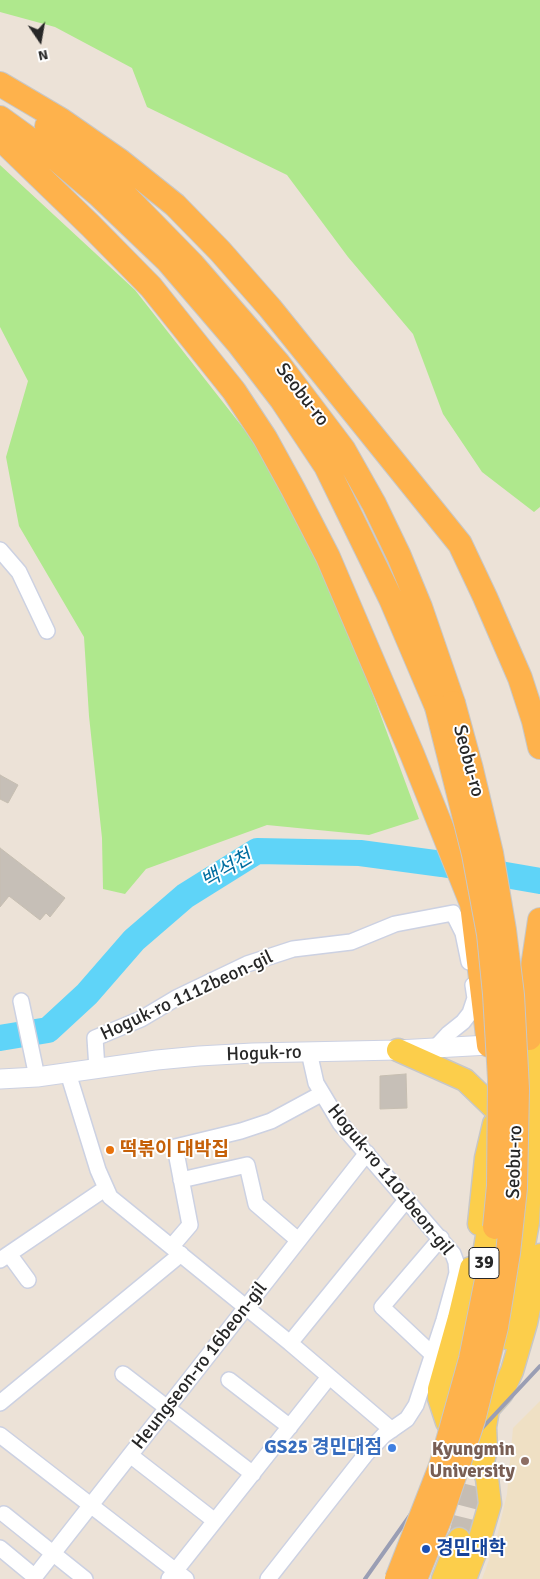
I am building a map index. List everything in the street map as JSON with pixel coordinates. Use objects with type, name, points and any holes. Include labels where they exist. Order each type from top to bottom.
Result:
[{"type":"highway","points":[[0,84],[61,120],[120,161],[168,200],[220,251],[270,308],[460,544],[486,597],[520,678],[540,747]]},
{"type":"highway","name":"Seobu-ro","points":[[0,88],[109,180],[193,265],[278,363],[343,449],[374,504],[399,556],[420,607],[445,705],[454,771],[474,854],[489,934],[499,1048],[499,1186],[494,1248],[471,1358],[441,1466],[397,1579]]},
{"type":"highway","name":"Seobu-ro","points":[[0,118],[54,157],[99,195],[167,260],[239,344],[282,400],[326,466],[445,705],[472,769],[491,853],[512,995],[517,1089],[515,1188],[508,1253],[496,1326],[472,1420],[441,1515],[415,1579]]},
{"type":"highway","points":[[0,138],[151,287],[234,391],[264,438],[328,557],[433,807],[462,909],[482,997],[481,1046]]},
{"type":"highway","points":[[536,1036],[529,993],[540,920]]},
{"type":"main road","name":"Hoguk-ro","points":[[481,1046],[536,1036]]},
{"type":"main road","name":"39","points":[[502,1364],[528,1222],[532,1147],[532,1081],[536,1036]]},
{"type":"main road","points":[[448,1398],[439,1398],[439,1389],[477,1243],[486,1158],[495,1121],[481,1046]]},
{"type":"main road","points":[[398,1050],[465,1080],[495,1121]]},
{"type":"main road","name":"39","points":[[528,1222],[540,1199]]},
{"type":"main road","points":[[448,1398],[452,1412],[464,1417],[477,1416],[488,1409],[502,1393],[512,1371],[526,1323],[540,1257]]},
{"type":"main road","points":[[448,1398],[447,1422],[477,1460],[487,1478],[490,1504],[478,1545],[465,1579]]},
{"type":"main road","points":[[426,1579],[458,1500],[477,1460],[486,1449],[485,1426],[488,1409]]},
{"type":"main road","points":[[443,1579],[459,1539]]},
{"type":"street","points":[[0,550],[19,572],[47,631]]},
{"type":"street","points":[[435,1048],[463,1022],[470,1013],[475,998],[462,933],[462,909]]},
{"type":"street","name":"Hoguk-ro 1112beon-gil","points":[[97,1069],[95,1038],[141,1019],[178,997],[247,964],[293,948],[351,942],[395,924],[462,909]]},
{"type":"street","points":[[21,1000],[37,1076]]},
{"type":"street","name":"Hoguk-ro","points":[[0,1079],[68,1073],[198,1056],[481,1046]]},
{"type":"street","name":"Hoguk-ro 1101beon-gil","points":[[268,1579],[366,1454],[384,1436],[407,1419],[416,1405],[457,1273],[453,1254],[441,1238],[340,1123],[316,1083],[309,1052]]},
{"type":"street","points":[[68,1073],[84,1126],[110,1197],[290,1343],[392,1430]]},
{"type":"street","points":[[0,1403],[177,1250],[190,1225],[174,1146],[242,1131],[271,1121],[321,1094]]},
{"type":"street","name":"Heungseon-ro 16beon-gil","points":[[34,1578],[367,1153]]},
{"type":"street","points":[[181,1180],[248,1165],[256,1204],[298,1240]]},
{"type":"street","points":[[28,1280],[5,1257],[106,1188]]},
{"type":"street","points":[[290,1343],[407,1199]]},
{"type":"street","points":[[432,1354],[382,1307],[441,1238]]},
{"type":"street","points":[[123,1374],[253,1474]]},
{"type":"street","points":[[0,1434],[91,1505],[177,1576],[215,1521],[330,1377]]},
{"type":"street","points":[[229,1380],[290,1427]]},
{"type":"street","points":[[130,1455],[215,1521]]},
{"type":"street","points":[[4,1514],[85,1579]]},
{"type":"street","points":[[0,1548],[34,1578]]},
{"type":"shaded area","name":"Kyungmin University","points":[[540,1401],[540,1579],[482,1579],[496,1541],[507,1494],[513,1428]]},
{"type":"green space","points":[[0,0],[540,0],[540,507],[534,512],[482,472],[443,414],[413,334],[348,257],[287,175],[147,107],[132,68],[55,27],[0,12]]},
{"type":"green space","points":[[0,165],[135,290],[302,503],[419,819],[369,835],[267,825],[146,869],[125,894],[103,889],[102,838],[89,716],[84,637],[19,526],[6,457],[28,381],[0,327]]},
{"type":"building","points":[[0,775],[18,785],[8,803],[0,799]]},
{"type":"building","points":[[0,848],[65,898],[50,917],[46,913],[40,920],[9,896],[0,907]]},
{"type":"building","points":[[406,1074],[407,1108],[380,1109],[380,1076]]},
{"type":"waterway","name":"백석천","points":[[0,1038],[48,1030],[87,994],[134,940],[185,896],[257,851],[360,853],[442,864],[540,881]]},
{"type":"tunnel","points":[[459,1539],[482,1448]]},
{"type":"railway","points":[[365,1579],[430,1487],[457,1455],[540,1366]]},
{"type":"place","name":"떡볶이 대박집","points":[[110,1150]]},
{"type":"place","name":"GS25 경민대점","points":[[392,1448]]},
{"type":"place","name":"Kyungmin University","points":[[525,1461]]},
{"type":"place","name":"경민대학","points":[[426,1549]]}]
